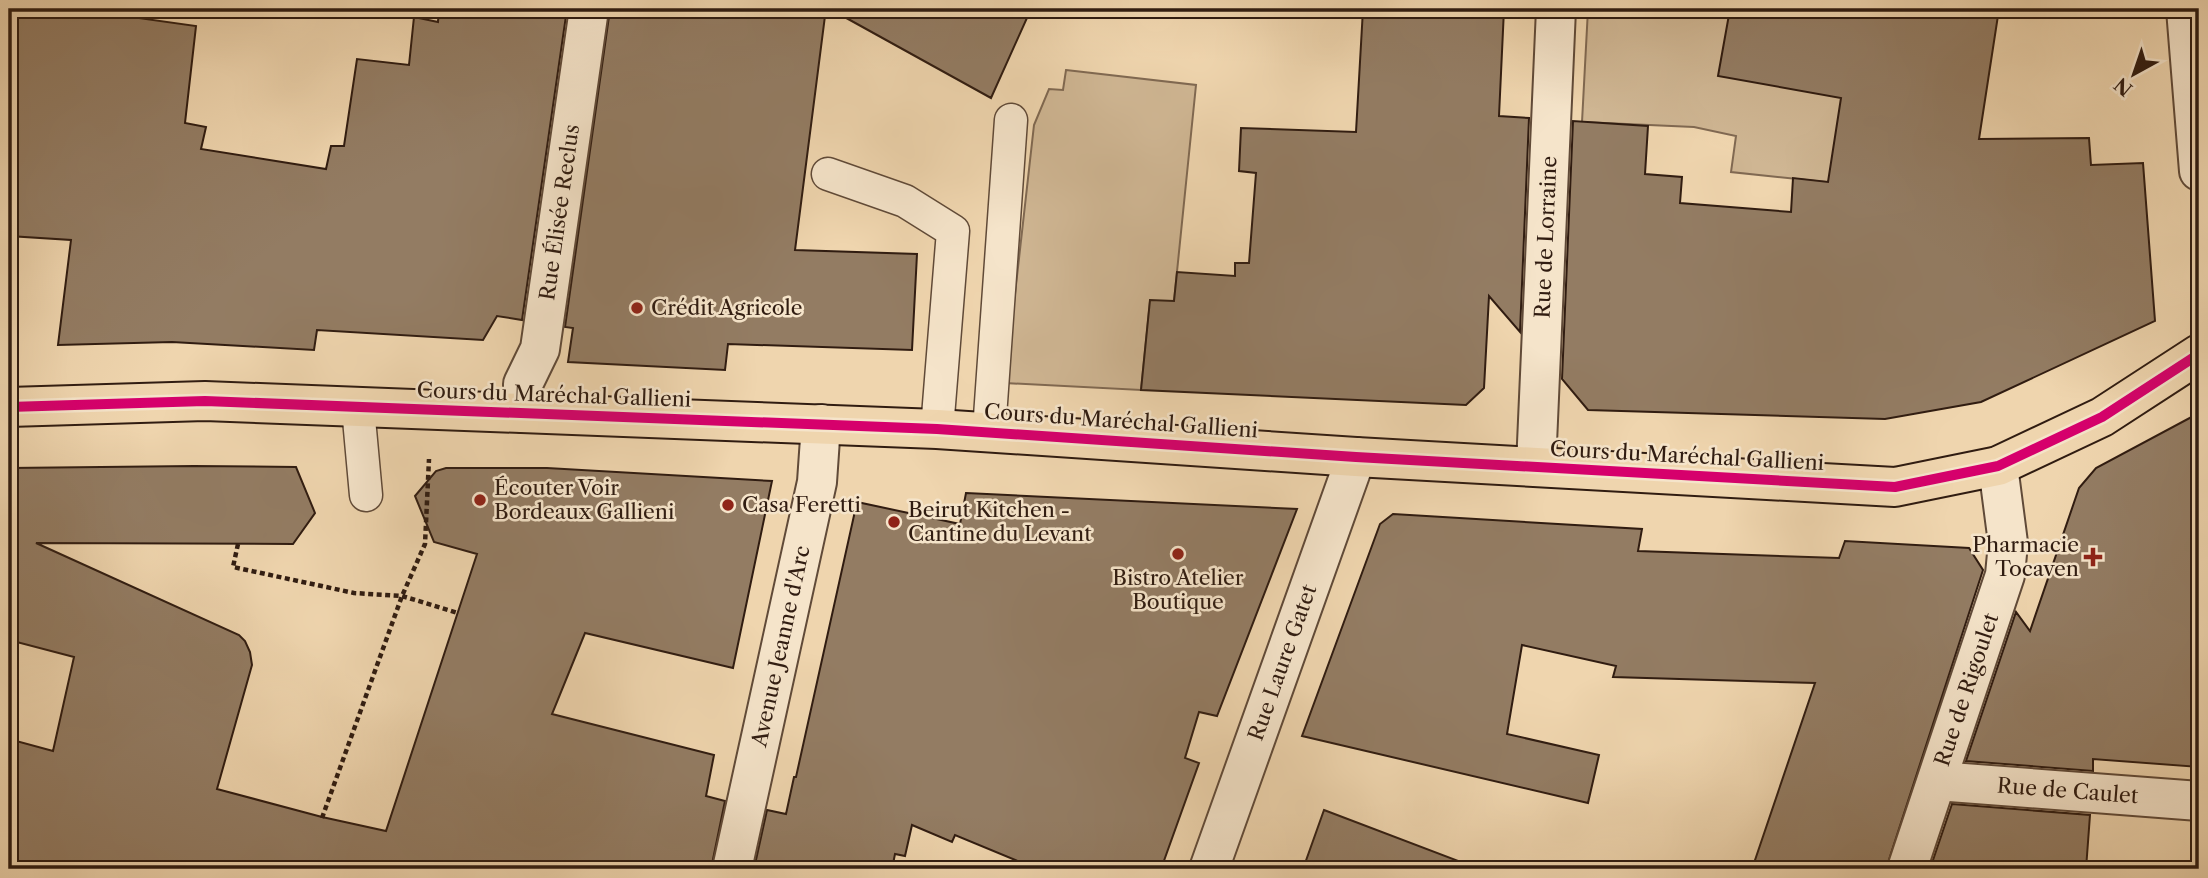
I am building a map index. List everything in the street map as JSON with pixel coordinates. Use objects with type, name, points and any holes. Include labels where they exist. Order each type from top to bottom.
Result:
[{"type":"main road","name":"Cours du Maréchal Gallieni","points":[[9,407],[205,401],[821,424],[1895,487],[1998,466],[2102,417],[2199,354]]},
{"type":"street","name":"Rue Élisée Reclus","points":[[523,413],[523,384],[540,349],[589,9]]},
{"type":"street","name":"Rue de Lorraine","points":[[1536,466],[1556,9]]},
{"type":"street","points":[[2186,9],[2199,171]]},
{"type":"street","name":"Avenue Jeanne d'Arc","points":[[732,869],[817,482],[821,424]]},
{"type":"street","name":"Rue Laure Gatet","points":[[1209,869],[1356,457]]},
{"type":"street","name":"Rue de Rigoulet","points":[[1907,869],[2005,575],[2008,543],[1998,466]]},
{"type":"street","name":"Rue de Caulet","points":[[1937,781],[2199,801]]},
{"type":"lane","points":[[989,432],[1011,120]]},
{"type":"lane","points":[[828,174],[905,201],[953,232],[937,429]]},
{"type":"lane","points":[[358,408],[366,495]]},
{"type":"path","points":[[322,817],[402,596],[425,544],[431,410]]},
{"type":"path","points":[[238,544],[233,567],[354,593],[402,596],[458,613]]},
{"type":"shaded area","points":[[1588,9],[1904,9],[1880,153],[1845,184],[1731,172],[1736,136],[1694,127],[1582,122]]},
{"type":"shaded area","points":[[1066,70],[1196,85],[1174,301],[1150,301],[1141,390],[1005,383],[1034,125],[1049,89],[1063,90]]},
{"type":"building","points":[[9,9],[125,9],[124,16],[196,26],[185,123],[206,127],[201,149],[326,169],[331,146],[344,146],[357,59],[409,65],[414,17],[438,22],[439,9],[567,9],[522,320],[497,316],[483,340],[317,330],[314,350],[172,342],[58,345],[71,240],[9,236]]},
{"type":"building","points":[[610,9],[737,9],[825,16],[795,250],[917,254],[912,350],[728,344],[725,370],[568,362],[573,328],[565,327]]},
{"type":"building","points":[[830,9],[1031,9],[991,98]]},
{"type":"building","points":[[1363,9],[1443,13],[1443,9],[1504,9],[1499,116],[1529,118],[1520,332],[1489,296],[1484,388],[1466,405],[1141,390],[1150,300],[1174,301],[1177,272],[1235,276],[1235,263],[1249,263],[1256,173],[1239,171],[1241,128],[1356,132]]},
{"type":"building","points":[[1730,9],[1999,9],[1979,139],[2089,138],[2091,165],[2143,163],[2155,321],[1981,402],[1885,419],[1588,410],[1562,379],[1573,121],[1648,126],[1645,174],[1682,177],[1680,203],[1791,212],[1793,178],[1828,182],[1841,98],[1718,76]]},
{"type":"building","points":[[2199,413],[2199,767],[2093,759],[2093,771],[1966,761],[2016,612],[2030,631],[2079,488],[2096,468]]},
{"type":"building","points":[[296,467],[315,513],[293,544],[36,543],[239,635],[245,641],[252,665],[217,789],[386,831],[477,554],[434,542],[415,496],[436,471],[446,468],[547,468],[772,481],[733,668],[585,633],[552,714],[714,755],[706,796],[725,801],[711,869],[9,869],[9,739],[53,751],[74,657],[9,640],[9,468]]},
{"type":"building","points":[[966,493],[1297,509],[1217,716],[1199,712],[1185,758],[1199,763],[1161,869],[1037,869],[955,835],[952,842],[912,825],[905,856],[895,854],[892,869],[754,869],[767,810],[786,814],[857,502],[960,524]]},
{"type":"building","points":[[1393,514],[1642,529],[1638,551],[1839,558],[1845,541],[1969,548],[1983,570],[1886,869],[1752,869],[1815,683],[1613,677],[1616,666],[1522,645],[1507,734],[1599,755],[1588,803],[1302,736],[1380,524]]},
{"type":"building","points":[[1952,804],[2090,815],[2086,869],[1930,869]]},
{"type":"building","points":[[1324,810],[1469,865],[1468,869],[1303,869]]},
{"type":"cycle path","points":[[9,407],[205,401],[937,429],[1356,457],[1895,487],[1998,466],[2102,417],[2199,354]]},
{"type":"place","name":"Crédit Agricole","points":[[637,308]]},
{"type":"place","name":"Écouter Voir Bordeaux Gallieni","points":[[480,500]]},
{"type":"place","name":"Casa Feretti","points":[[728,505]]},
{"type":"place","name":"Beirut Kitchen - Cantine du Levant","points":[[894,522]]},
{"type":"place","name":"Bistro Atelier Boutique","points":[[1178,554]]},
{"type":"place","name":"Pharmacie Tocaven","points":[[2093,557]]}]
